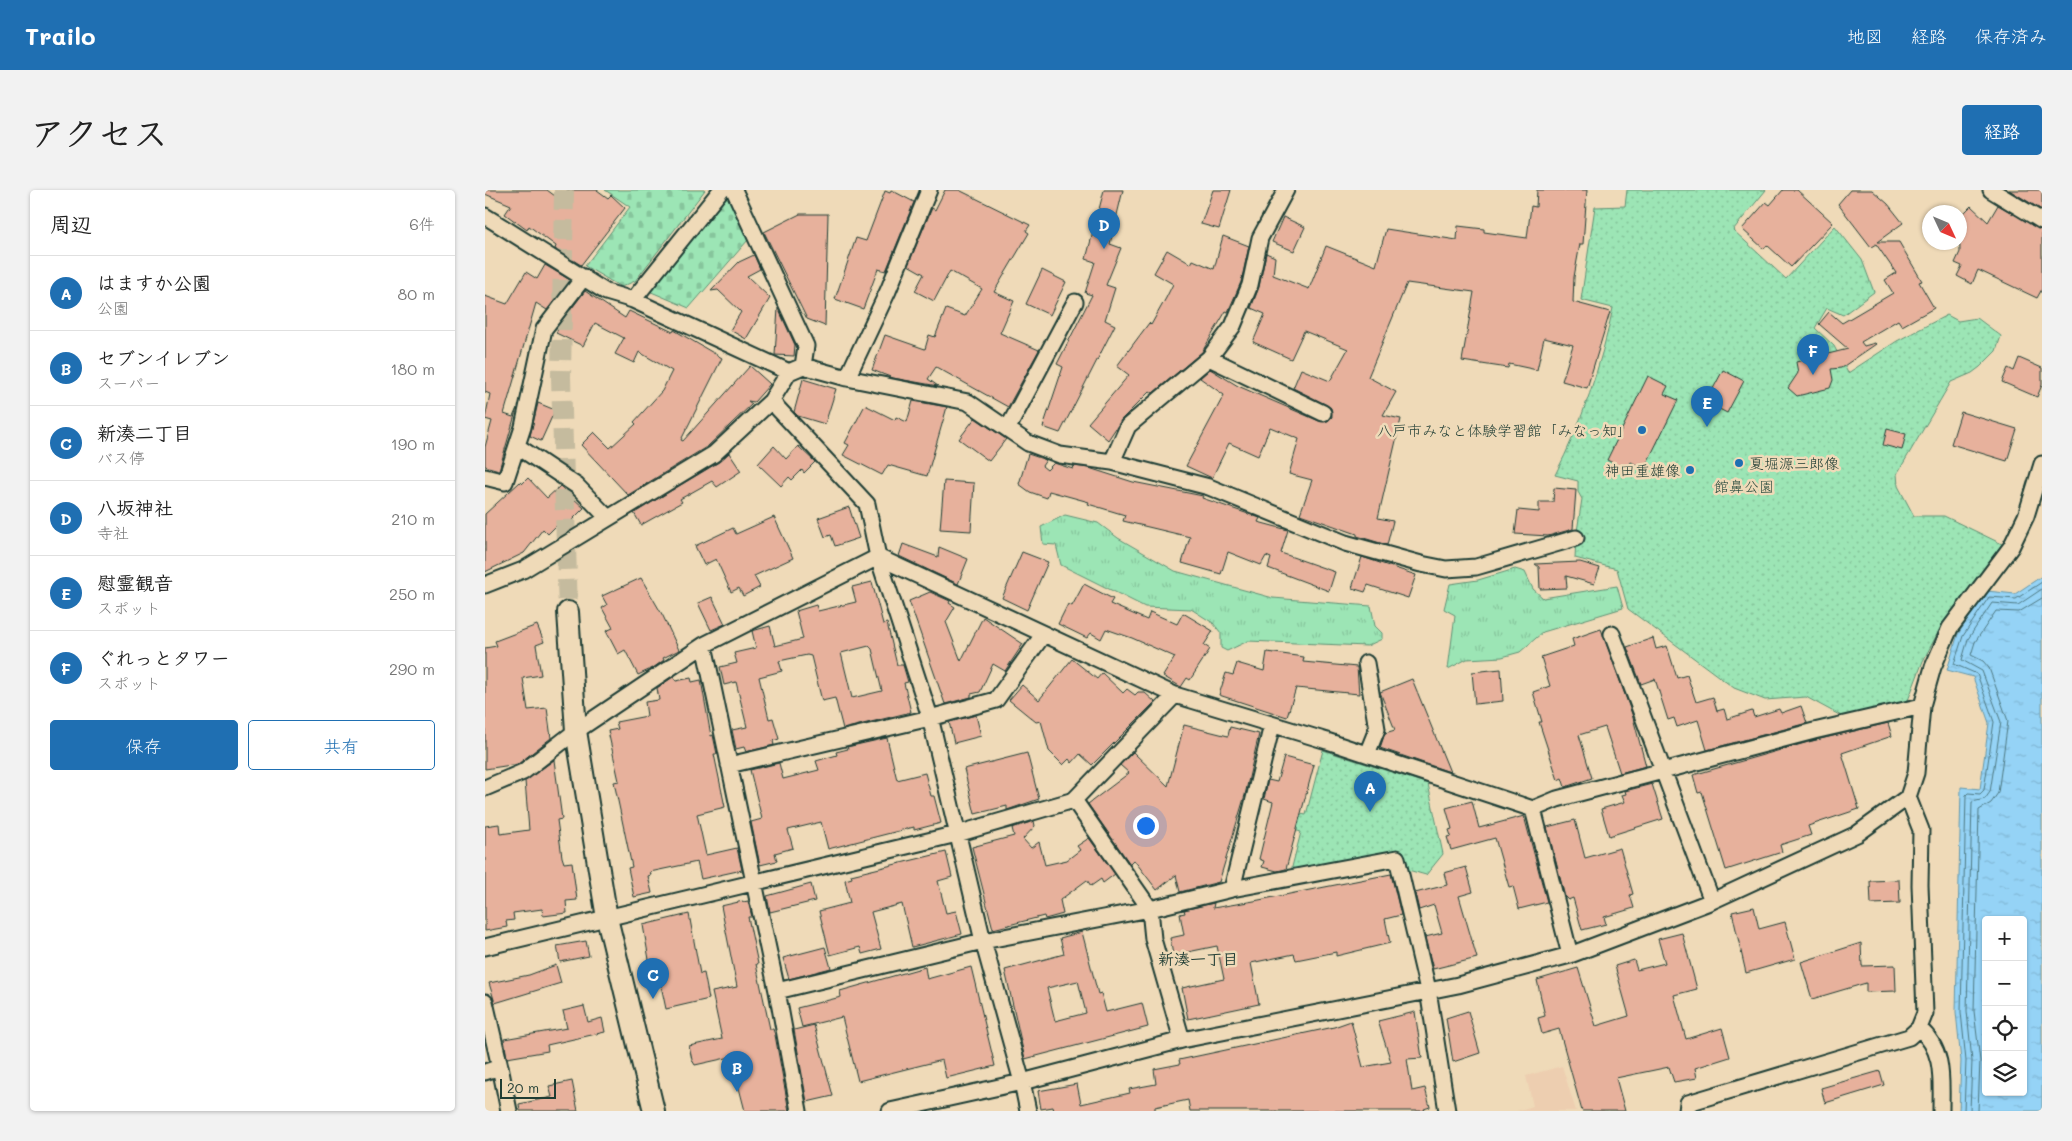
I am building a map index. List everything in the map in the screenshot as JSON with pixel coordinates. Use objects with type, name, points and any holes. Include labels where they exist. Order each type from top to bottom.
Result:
[{"type":"street","points":[[633,300],[721,190]]},
{"type":"street","points":[[485,585],[523,570],[714,454],[771,402],[796,369],[806,346],[734,190]]},
{"type":"street","points":[[847,378],[888,291],[929,190]]},
{"type":"street","points":[[1112,462],[1128,426],[1209,358],[1233,326],[1250,284],[1260,238],[1286,190]]},
{"type":"street","points":[[1991,190],[2042,221]]},
{"type":"street","points":[[485,216],[606,292],[633,300],[796,369],[968,402],[1028,443],[1060,454],[1112,462],[1209,487],[1345,544],[1446,569],[1476,568],[1576,538]]},
{"type":"street","points":[[485,477],[505,482],[517,446],[544,329],[584,277]]},
{"type":"street","points":[[1008,428],[1075,302]]},
{"type":"street","points":[[1209,358],[1323,413]]},
{"type":"street","points":[[771,402],[867,504],[878,556],[930,718],[983,941],[1022,1082],[1028,1111]]},
{"type":"street","points":[[517,446],[577,486],[609,518]]},
{"type":"street","points":[[890,1111],[1022,1082],[1182,1040],[1458,985],[1570,955],[1712,901],[1857,834],[1908,797],[1916,773],[1923,706],[1933,667],[1950,628],[2011,547],[2026,516],[2042,464]]},
{"type":"street","points":[[878,556],[1043,635],[1175,695],[1367,754],[1533,809],[1557,799],[1814,731],[1923,706]]},
{"type":"street","points":[[485,788],[523,772],[576,731],[704,645],[878,556]]},
{"type":"street","points":[[568,612],[576,731],[607,918],[654,1111]]},
{"type":"street","points":[[1613,634],[1712,901]]},
{"type":"street","points":[[729,764],[930,718],[996,700],[1043,635]]},
{"type":"street","points":[[704,645],[777,991],[799,1111]]},
{"type":"street","points":[[1366,662],[1377,729],[1367,754]]},
{"type":"street","points":[[485,947],[957,834],[1074,800],[1175,695]]},
{"type":"street","points":[[1232,889],[1272,725]]},
{"type":"street","points":[[1687,1111],[1688,1103],[1909,1037],[1919,1028],[1925,1013],[1920,885],[1921,830],[1908,797]]},
{"type":"street","points":[[1074,800],[1150,909],[1153,938],[1182,1040]]},
{"type":"street","points":[[1533,809],[1570,955]]},
{"type":"street","points":[[777,991],[983,941],[1150,909],[1232,889],[1397,858],[1428,990],[1447,1111]]},
{"type":"street","points":[[485,1002],[509,1111]]},
{"type":"street","points":[[1919,1028],[1937,1048],[1941,1071],[1941,1111]]},
{"type":"street","points":[[485,1072],[500,1067]]},
{"type":"shaded area","points":[[1562,1066],[1576,1111],[1517,1111],[1533,1106],[1526,1076]]},
{"type":"green space","points":[[605,190],[705,190],[635,281],[621,287],[585,266],[630,207]]},
{"type":"green space","name":"館鼻公園","points":[[1627,190],[1766,190],[1733,230],[1786,279],[1835,226],[1862,260],[1874,292],[1843,315],[1827,308],[1815,328],[1834,346],[1848,373],[1897,341],[1947,315],[1958,321],[1977,318],[2001,336],[1996,351],[1980,367],[1972,373],[1951,382],[1897,474],[1898,486],[1914,516],[1944,516],[2002,544],[1943,623],[1923,661],[1907,703],[1843,717],[1806,697],[1765,700],[1734,688],[1628,609],[1617,569],[1575,558],[1582,499],[1578,492],[1578,481],[1555,475],[1574,435],[1590,393],[1603,351],[1613,308],[1581,300],[1595,207],[1625,206]]},
{"type":"green space","points":[[727,193],[748,240],[689,308],[649,291]]},
{"type":"green space","points":[[1065,515],[1098,523],[1118,538],[1175,571],[1273,598],[1371,606],[1375,626],[1382,633],[1382,639],[1367,646],[1248,641],[1227,651],[1221,648],[1221,633],[1213,623],[1191,609],[1145,607],[1061,565],[1056,545],[1043,544],[1041,527]]},
{"type":"green space","points":[[1515,569],[1525,572],[1533,589],[1543,598],[1617,586],[1623,608],[1543,632],[1520,652],[1502,657],[1467,659],[1448,669],[1455,615],[1444,609],[1450,584],[1478,580]]},
{"type":"green space","points":[[1323,750],[1428,784],[1443,854],[1426,875],[1408,870],[1403,851],[1291,871],[1301,832],[1277,825],[1282,810],[1306,815]]},
{"type":"water","points":[[2042,576],[2042,1111],[1959,1111],[1961,1061],[1956,1012],[1961,787],[1980,789],[1989,723],[1973,677],[1947,670],[1958,634],[1987,591],[2015,594]]},
{"type":"building","points":[[485,190],[547,190],[559,199],[567,190],[597,190],[608,198],[611,195],[625,208],[581,265],[555,249],[556,246],[529,226],[527,230],[505,214],[511,205],[485,194]]},
{"type":"building","points":[[891,190],[914,202],[886,271],[878,269],[863,309],[835,299],[856,238],[866,241],[885,191],[890,193]]},
{"type":"building","points":[[945,190],[959,190],[1030,225],[1026,231],[1029,233],[994,292],[1014,301],[1000,333],[1039,350],[1008,407],[936,367],[928,379],[938,386],[893,378],[872,370],[885,335],[925,349],[929,335],[935,337],[946,309],[965,316],[982,289],[950,271],[934,301],[915,291],[924,274],[908,265],[932,208],[935,210]]},
{"type":"building","points":[[1104,190],[1123,190],[1110,244],[1121,248],[1106,285],[1115,288],[1105,320],[1115,325],[1060,433],[1043,427],[1063,367],[1057,364],[1092,295],[1085,293],[1095,262],[1086,259]]},
{"type":"building","points":[[1213,190],[1231,190],[1219,229],[1201,224]]},
{"type":"building","points":[[1537,190],[1587,190],[1583,244],[1580,244],[1574,277],[1573,302],[1610,312],[1587,388],[1562,381],[1573,345],[1544,338],[1537,370],[1509,364],[1508,368],[1462,361],[1474,292],[1407,283],[1368,377],[1396,392],[1383,415],[1401,419],[1378,518],[1393,521],[1387,545],[1357,536],[1357,534],[1300,514],[1312,480],[1289,474],[1299,439],[1270,427],[1258,456],[1229,443],[1212,478],[1186,466],[1224,395],[1200,378],[1210,369],[1238,386],[1319,421],[1328,421],[1332,417],[1331,408],[1327,405],[1293,388],[1301,369],[1330,381],[1348,349],[1304,331],[1291,359],[1253,342],[1265,314],[1251,308],[1259,287],[1266,253],[1275,257],[1273,275],[1309,289],[1326,246],[1376,266],[1386,229],[1457,240],[1458,226],[1527,238],[1531,206],[1536,207]]},
{"type":"building","points":[[1783,190],[1797,190],[1833,223],[1791,267],[1767,245],[1764,249],[1742,229],[1766,202],[1770,205]]},
{"type":"building","points":[[1850,190],[1872,190],[1888,204],[1903,223],[1877,242],[1899,242],[1922,281],[1919,282],[1934,308],[1902,326],[1898,320],[1861,342],[1864,346],[1876,344],[1841,368],[1831,369],[1833,380],[1830,388],[1797,396],[1788,388],[1798,373],[1796,362],[1848,349],[1819,324],[1829,312],[1842,323],[1893,293],[1885,280],[1896,273],[1876,244],[1871,247],[1838,204]]},
{"type":"building","points":[[2009,190],[2042,190],[2042,210]]},
{"type":"building","points":[[1998,205],[2042,230],[2042,289],[2037,298],[1978,270],[1972,284],[1957,276],[1962,266],[1955,263],[1960,250],[1967,250],[1967,210],[1971,206],[1988,222]]},
{"type":"building","points":[[800,214],[828,214],[825,326],[807,319],[764,232]]},
{"type":"building","points":[[1283,217],[1305,227],[1294,251],[1272,242]]},
{"type":"building","points":[[1223,236],[1249,246],[1241,282],[1228,312],[1226,311],[1202,352],[1153,393],[1150,391],[1122,419],[1108,440],[1088,423],[1129,375],[1117,366],[1149,323],[1151,325],[1173,284],[1154,273],[1167,250],[1191,264],[1193,260],[1214,269]]},
{"type":"building","points":[[754,255],[760,269],[747,276],[770,298],[746,339],[730,330],[741,312],[718,290],[711,291],[739,262]]},
{"type":"building","points":[[545,265],[570,280],[547,310],[536,303],[504,414],[513,417],[517,408],[499,470],[485,466],[485,447],[492,421],[485,419],[490,394],[485,392],[485,296],[507,304],[526,272],[537,279]]},
{"type":"building","points":[[1042,270],[1066,282],[1050,315],[1026,304]]},
{"type":"building","points":[[585,291],[625,318],[629,311],[673,332],[674,330],[722,358],[681,440],[683,441],[750,366],[770,384],[754,402],[748,401],[752,404],[708,446],[628,495],[581,445],[594,432],[610,448],[636,424],[634,422],[662,391],[672,371],[639,352],[634,363],[615,354],[624,338],[595,323],[583,346],[556,333],[562,321]]},
{"type":"building","points":[[778,308],[795,345],[794,356],[775,355]]},
{"type":"building","points":[[2019,358],[2042,368],[2042,385],[2037,397],[2002,382],[2008,368],[2014,371]]},
{"type":"building","points":[[1723,370],[1744,381],[1727,413],[1706,402]]},
{"type":"building","name":"八戸市みなと体験学習館「みなっ知」","points":[[1648,376],[1668,386],[1664,394],[1678,400],[1644,469],[1631,462],[1627,470],[1607,460]]},
{"type":"building","points":[[803,379],[836,389],[825,424],[798,416],[794,412]]},
{"type":"building","points":[[913,401],[947,407],[927,476],[888,465],[882,475],[843,455],[849,445],[845,443],[865,405],[895,420],[896,417],[907,422]]},
{"type":"building","points":[[538,403],[555,410],[541,441],[530,436]]},
{"type":"building","points":[[1961,412],[2017,429],[2007,461],[1951,444]]},
{"type":"building","points":[[975,418],[1006,439],[989,461],[959,439]]},
{"type":"building","points":[[1887,429],[1906,434],[1902,450],[1883,445]]},
{"type":"building","points":[[774,446],[786,459],[798,446],[815,462],[804,473],[802,470],[792,480],[789,477],[781,486],[758,464]]},
{"type":"building","points":[[729,453],[741,471],[717,487],[712,481],[680,499],[682,502],[641,525],[634,513],[719,462]]},
{"type":"building","points":[[1028,454],[1046,460],[1042,466],[1047,470],[1054,463],[1073,469],[1074,466],[1089,468],[1133,482],[1203,496],[1202,498],[1260,518],[1258,522],[1288,530],[1281,553],[1335,572],[1329,591],[1268,568],[1271,558],[1266,556],[1261,565],[1228,552],[1221,574],[1182,563],[1190,537],[1123,521],[1125,515],[1088,504],[1089,502],[1049,491],[1047,498],[1030,492],[1019,484]]},
{"type":"building","points":[[528,478],[547,498],[560,486],[584,508],[567,525],[562,520],[548,534],[543,529],[524,553],[485,572],[485,514],[520,482],[522,484]]},
{"type":"building","points":[[944,481],[974,483],[971,531],[940,529]]},
{"type":"building","points":[[1554,488],[1576,490],[1573,529],[1548,536],[1515,534],[1518,510],[1539,512],[1539,502],[1553,502]]},
{"type":"building","points":[[849,507],[859,538],[835,546],[831,535],[825,537],[818,518]]},
{"type":"building","points":[[774,517],[793,558],[754,576],[760,587],[743,596],[739,588],[731,592],[716,559],[704,565],[695,546],[733,528],[736,534]]},
{"type":"building","points":[[903,544],[938,557],[939,547],[968,559],[958,584],[899,556]]},
{"type":"building","points":[[1022,552],[1048,562],[1027,610],[1002,598]]},
{"type":"building","points":[[1362,557],[1416,575],[1408,598],[1368,585],[1365,592],[1352,588]]},
{"type":"building","points":[[1580,562],[1600,568],[1594,584],[1566,576],[1567,588],[1540,589],[1539,567],[1535,564]]},
{"type":"building","points":[[641,578],[663,616],[679,650],[663,658],[664,660],[653,668],[638,675],[625,650],[618,654],[606,631],[613,628],[602,608],[607,605],[602,596]]},
{"type":"building","points":[[872,582],[883,624],[887,623],[897,665],[903,665],[908,682],[904,683],[911,712],[843,729],[835,698],[822,701],[811,656],[807,655],[779,661],[782,671],[759,677],[769,719],[773,718],[779,739],[773,741],[774,745],[746,752],[744,747],[736,749],[732,730],[747,727],[736,682],[724,685],[720,667],[737,663],[734,653],[756,648],[752,631],[770,626],[775,646],[803,639],[796,611],[816,605],[818,611],[856,602],[852,587]],"holes":[[[869,646],[872,649],[882,691],[852,698],[841,653]]]},
{"type":"building","points":[[1084,584],[1113,599],[1110,604],[1147,620],[1150,612],[1177,624],[1183,613],[1213,631],[1204,645],[1210,649],[1190,680],[1187,678],[1181,687],[1163,676],[1175,657],[1132,638],[1106,629],[1101,639],[1091,633],[1087,638],[1058,624],[1068,604],[1072,606]]},
{"type":"building","points":[[930,592],[950,601],[949,603],[955,607],[946,622],[961,661],[983,617],[1023,644],[1005,671],[993,664],[980,692],[971,694],[971,697],[945,704],[909,601]]},
{"type":"building","points":[[712,597],[725,624],[711,630],[698,603]]},
{"type":"building","points":[[537,625],[544,642],[536,645],[541,675],[523,678],[528,710],[547,708],[551,738],[518,764],[485,769],[485,648],[497,646],[495,641]]},
{"type":"building","points":[[1601,629],[1632,714],[1646,766],[1620,773],[1605,727],[1579,735],[1592,778],[1565,787],[1562,778],[1558,780],[1539,722],[1542,722],[1533,692],[1550,686],[1541,657],[1574,646],[1572,639]]},
{"type":"building","points":[[1653,638],[1656,649],[1667,646],[1677,678],[1687,675],[1696,702],[1713,697],[1717,711],[1724,709],[1727,719],[1752,711],[1754,717],[1779,709],[1781,713],[1801,706],[1807,723],[1707,750],[1698,720],[1677,727],[1674,718],[1668,720],[1655,679],[1641,684],[1627,647]]},
{"type":"building","points":[[1267,652],[1304,657],[1303,662],[1357,667],[1359,694],[1296,688],[1287,717],[1219,695],[1226,673],[1233,675],[1237,663],[1264,671]]},
{"type":"building","points":[[1072,659],[1097,679],[1102,673],[1123,693],[1127,689],[1135,695],[1138,692],[1144,692],[1155,702],[1092,765],[1080,754],[1072,763],[1069,759],[1063,765],[1049,751],[1041,721],[1036,722],[1009,700],[1022,685],[1039,700]]},
{"type":"building","points":[[1501,669],[1503,701],[1475,704],[1472,672]]},
{"type":"building","points":[[673,677],[676,681],[691,678],[692,682],[701,680],[711,736],[713,735],[717,754],[714,754],[725,807],[697,814],[706,855],[737,848],[742,870],[701,879],[697,862],[650,872],[651,875],[648,876],[652,893],[634,897],[628,868],[632,867],[614,782],[619,781],[608,731],[618,729],[616,722],[647,716],[645,702],[659,700],[657,688]]},
{"type":"building","points":[[1412,679],[1450,772],[1380,748],[1385,733],[1395,730],[1380,692]]},
{"type":"building","points":[[976,715],[981,736],[954,743],[949,722]]},
{"type":"building","points":[[1888,723],[1892,736],[1842,753],[1859,809],[1808,826],[1811,835],[1780,845],[1782,852],[1726,870],[1702,792],[1698,793],[1693,775],[1812,741]]},
{"type":"building","points":[[1184,725],[1228,736],[1230,727],[1259,734],[1245,795],[1219,882],[1180,892],[1176,875],[1157,890],[1134,860],[1130,864],[1088,804],[1129,773],[1120,765],[1133,752],[1168,786]]},
{"type":"building","points":[[887,738],[897,780],[925,773],[931,796],[934,796],[941,823],[914,830],[914,827],[828,849],[821,822],[788,830],[793,848],[775,853],[777,861],[760,865],[751,822],[762,819],[750,770],[779,763],[783,779],[819,770],[816,761],[837,755],[836,752],[848,749],[847,747]]},
{"type":"building","points":[[1027,753],[1039,799],[1007,810],[1007,806],[975,814],[964,769]]},
{"type":"building","points":[[1284,757],[1314,765],[1286,869],[1277,871],[1262,867],[1264,861],[1259,859],[1273,802],[1264,799],[1268,780],[1277,782]]},
{"type":"building","points":[[554,760],[562,819],[557,820],[562,857],[564,863],[572,862],[577,900],[566,901],[567,913],[543,916],[542,909],[513,913],[514,920],[506,921],[507,927],[485,931],[485,826],[499,824],[500,834],[529,830],[525,781]]},
{"type":"building","points":[[1652,784],[1663,819],[1609,836],[1601,809],[1625,802],[1622,795],[1626,794],[1625,791]]},
{"type":"building","points":[[1472,801],[1479,828],[1524,816],[1547,902],[1519,909],[1513,886],[1509,887],[1495,838],[1451,850],[1447,837],[1451,836],[1449,830],[1452,829],[1446,808]]},
{"type":"building","points":[[1575,820],[1585,858],[1620,848],[1633,894],[1630,895],[1634,908],[1604,917],[1606,924],[1582,930],[1573,898],[1568,900],[1565,897],[1547,827]]},
{"type":"building","points":[[1034,821],[1035,826],[1023,839],[1031,848],[1039,842],[1045,865],[1067,860],[1080,850],[1077,846],[1089,838],[1115,874],[1103,883],[1101,879],[1091,886],[1087,880],[1060,900],[1063,914],[1045,919],[1044,916],[993,929],[972,847],[1014,836],[1012,828]]},
{"type":"building","points":[[946,852],[952,877],[938,881],[946,913],[956,911],[962,934],[912,947],[902,904],[871,912],[881,949],[862,954],[860,947],[830,955],[819,911],[850,903],[845,880],[852,878],[851,875]]},
{"type":"building","points":[[1466,867],[1473,892],[1459,896],[1477,958],[1433,969],[1425,937],[1442,933],[1434,905],[1419,910],[1415,893],[1447,885],[1444,873]]},
{"type":"building","points":[[1391,874],[1401,915],[1385,919],[1390,943],[1336,956],[1336,952],[1296,960],[1294,954],[1251,963],[1259,1004],[1188,1019],[1182,988],[1224,979],[1217,946],[1173,955],[1170,938],[1184,935],[1180,914],[1185,913],[1184,910],[1214,903],[1213,908],[1254,901]]},
{"type":"building","points":[[1899,880],[1900,903],[1871,904],[1870,881]]},
{"type":"building","points":[[811,884],[815,901],[770,912],[767,896]]},
{"type":"building","points":[[748,901],[752,917],[748,917],[758,964],[756,964],[770,1029],[773,1029],[775,1035],[789,1111],[745,1111],[731,1057],[695,1065],[692,1060],[689,1046],[722,1039],[712,992],[737,987],[721,906]]},
{"type":"building","points":[[1754,907],[1759,929],[1785,922],[1795,959],[1746,973],[1732,912]]},
{"type":"building","points":[[689,914],[700,974],[704,973],[709,999],[666,1009],[659,976],[652,977],[643,925]]},
{"type":"building","points":[[1082,932],[1098,994],[1101,993],[1106,1012],[1142,1003],[1148,1027],[1025,1059],[1005,970],[1064,954],[1060,938]],"holes":[[[1078,981],[1086,1013],[1055,1021],[1047,988]]]},
{"type":"building","points":[[1682,933],[1697,989],[1674,995],[1686,1039],[1722,1028],[1730,1057],[1695,1068],[1697,1078],[1674,1082],[1669,1067],[1616,1078],[1625,1111],[1582,1111],[1559,1029],[1542,1034],[1538,1018],[1545,1016],[1537,980],[1578,968],[1596,1026],[1629,1016],[1615,966],[1634,960],[1637,970],[1665,963],[1658,939]]},
{"type":"building","points":[[586,941],[589,956],[560,962],[557,946]]},
{"type":"building","points":[[1861,943],[1862,966],[1895,965],[1896,991],[1866,992],[1866,983],[1812,999],[1801,962]]},
{"type":"building","points":[[825,947],[831,968],[789,979],[783,958]]},
{"type":"building","points":[[556,965],[561,983],[495,1003],[489,983],[529,975]]},
{"type":"building","points":[[925,967],[927,979],[971,967],[995,1066],[946,1078],[942,1060],[858,1081],[842,1017],[802,1027],[797,1008],[841,997],[840,991]]},
{"type":"building","points":[[584,1006],[588,1022],[602,1018],[605,1032],[547,1045],[548,1051],[507,1058],[504,1039],[567,1028],[563,1011]]},
{"type":"building","points":[[1468,1011],[1480,1053],[1453,1062],[1446,1018]]},
{"type":"building","points":[[1415,1012],[1422,1058],[1407,1059],[1412,1091],[1425,1088],[1430,1107],[1424,1109],[1425,1111],[1190,1111],[1188,1100],[1155,1107],[1155,1111],[1054,1111],[1053,1107],[1041,1109],[1038,1091],[1077,1084],[1081,1104],[1130,1093],[1129,1089],[1156,1084],[1154,1069],[1180,1064],[1179,1060],[1334,1027],[1351,1021],[1363,1067],[1391,1062],[1378,1021]]},
{"type":"building","points":[[814,1025],[833,1096],[807,1102],[794,1030]]},
{"type":"building","points":[[1880,1071],[1884,1085],[1825,1103],[1821,1088]]},
{"type":"building","points":[[572,1081],[578,1111],[520,1111],[519,1104],[552,1097],[549,1086]]},
{"type":"tunnel","points":[[564,190],[561,377],[568,612]]},
{"type":"place","name":"八坂神社","points":[[1104,249]]},
{"type":"place","name":"ぐれっとタワー","points":[[1813,375]]},
{"type":"place","name":"慰霊観音","points":[[1707,427]]},
{"type":"place","name":"八戸市みなと体験学習館「みなっ知」","points":[[1642,430]]},
{"type":"place","name":"夏堀源三郎像","points":[[1739,463]]},
{"type":"place","name":"神田重雄像","points":[[1690,470]]},
{"type":"place","name":"はますか公園","points":[[1370,812]]},
{"type":"place","name":"新湊二丁目","points":[[653,999]]},
{"type":"place","name":"セブンイレブン","points":[[737,1092]]},
{"type":"district","name":"新湊一丁目","points":[[1198,958]]}]
